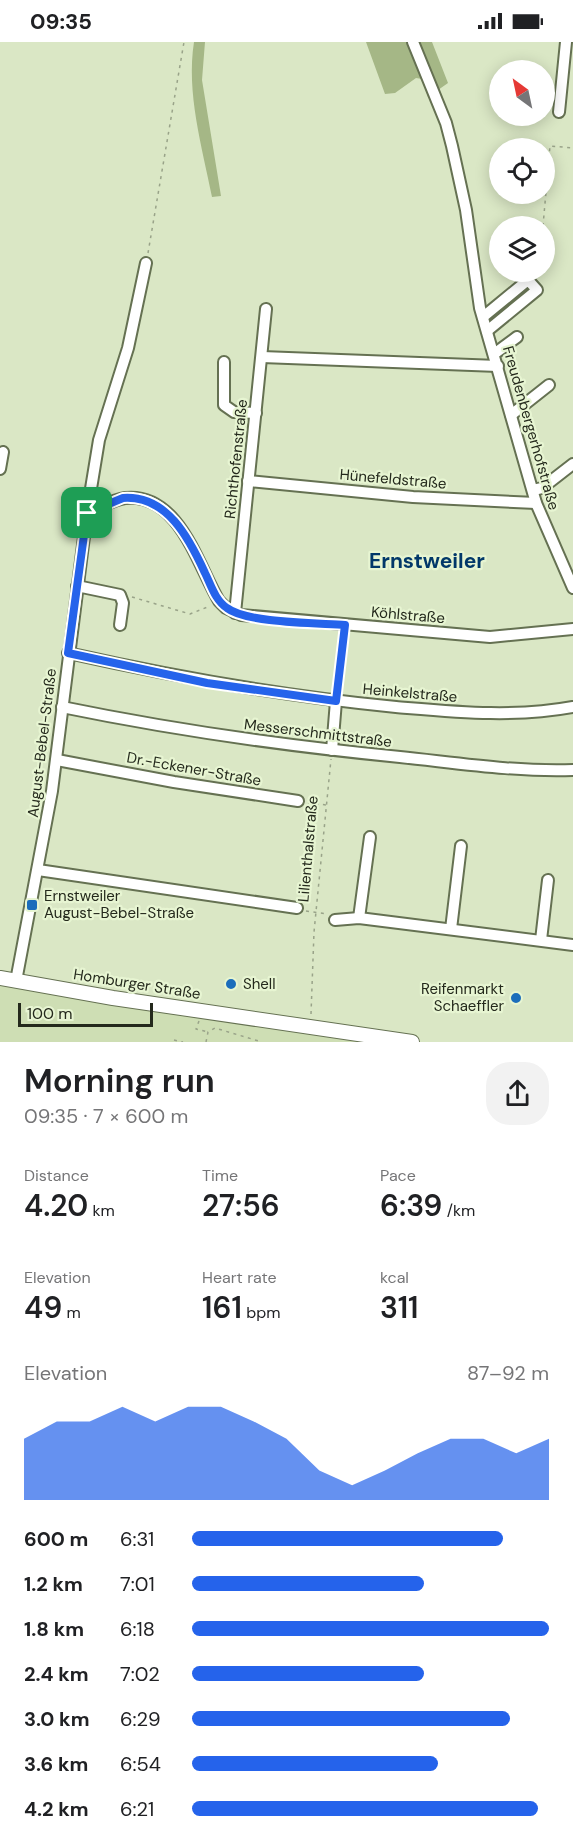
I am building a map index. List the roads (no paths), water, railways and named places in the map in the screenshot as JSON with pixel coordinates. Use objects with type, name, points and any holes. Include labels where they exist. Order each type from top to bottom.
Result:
[{"type":"main road","name":"Homburger Straße","points":[[0,978],[412,1042]]},
{"type":"street","name":"Freudenbergerhofstraße","points":[[413,42],[446,123],[466,210],[481,312],[536,502],[573,588]]},
{"type":"street","points":[[559,112],[566,42]]},
{"type":"street","name":"August-Bebel-Straße","points":[[16,981],[57,760],[77,586],[103,424],[128,348],[146,262]]},
{"type":"street","points":[[481,312],[528,280],[537,290],[487,331]]},
{"type":"street","name":"Richthofenstraße","points":[[235,613],[266,309]]},
{"type":"street","points":[[494,354],[517,337]]},
{"type":"street","points":[[262,357],[498,366]]},
{"type":"street","points":[[224,362],[224,405],[234,412],[256,413]]},
{"type":"street","points":[[511,415],[549,385]]},
{"type":"street","points":[[0,469],[3,452]]},
{"type":"street","points":[[533,490],[542,488],[573,464]]},
{"type":"street","name":"Hünefeldstraße","points":[[248,482],[413,497],[536,502]]},
{"type":"street","points":[[87,513],[123,498],[143,499],[154,503],[178,525],[219,601],[235,613]]},
{"type":"street","points":[[77,586],[115,594],[122,599],[120,625]]},
{"type":"street","name":"Köhlstraße","points":[[235,613],[490,637],[573,629]]},
{"type":"street","name":"Heinkelstraße","points":[[68,653],[207,683],[336,701],[510,714],[573,707]]},
{"type":"street","points":[[332,750],[336,701]]},
{"type":"street","name":"Messerschmittstraße","points":[[62,707],[174,729],[332,750],[492,767],[573,770]]},
{"type":"street","name":"Dr.-Eckener-Straße","points":[[57,760],[174,782],[298,801]]},
{"type":"street","points":[[358,918],[370,837]]},
{"type":"street","points":[[451,928],[461,846]]},
{"type":"street","points":[[38,870],[297,909]]},
{"type":"street","points":[[541,940],[549,880]]},
{"type":"street","points":[[335,920],[358,918],[573,945]]},
{"type":"place","name":"Ernstweiler August-Bebel-Straße","points":[[32,905]]},
{"type":"place","name":"Shell","points":[[231,984]]},
{"type":"place","name":"Reifenmarkt Schaeffler","points":[[516,998]]},
{"type":"district","name":"Ernstweiler","points":[[427,561]]}]
